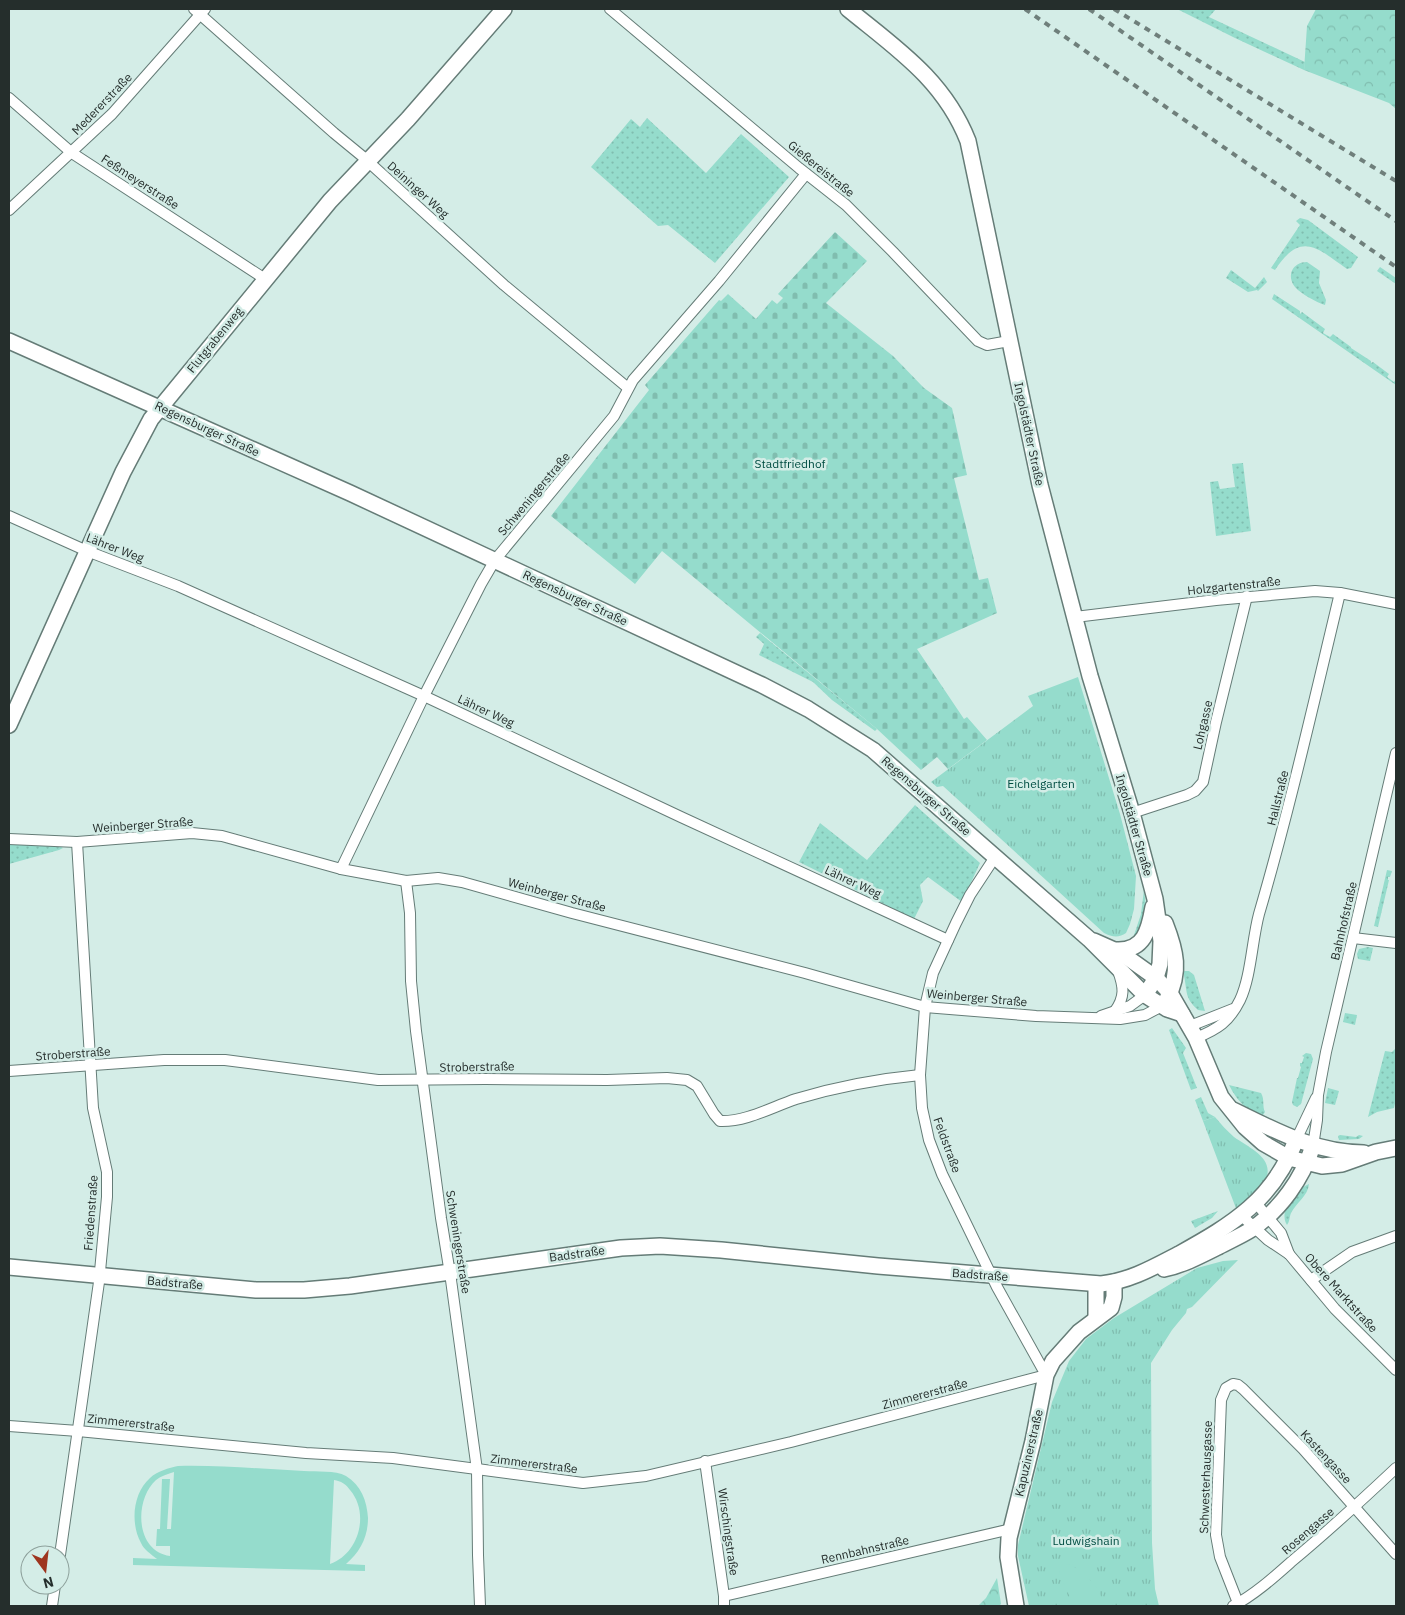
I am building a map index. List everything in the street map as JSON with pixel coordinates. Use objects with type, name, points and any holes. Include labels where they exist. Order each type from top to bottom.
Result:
[{"type":"main road","name":"Flutgrabenweg","points":[[9,726],[87,551],[147,425],[264,279],[335,196],[408,119],[504,9]]},
{"type":"main road","name":"Ingolstädter Straße","points":[[848,9],[890,42],[932,81],[949,103],[968,142],[1035,465],[1090,676],[1132,813],[1155,899],[1175,956],[1176,972],[1170,993],[1162,1006]]},
{"type":"main road","name":"Regensburger Straße","points":[[9,340],[494,560],[762,685],[808,709],[874,750],[1089,939],[1145,995]]},
{"type":"main road","name":"Ingolstädter Straße","points":[[1155,899],[1161,947],[1160,964],[1156,978]]},
{"type":"main road","points":[[1117,950],[1134,948],[1144,938],[1155,899]]},
{"type":"main road","name":"Regensburger Straße","points":[[1089,939],[1117,950],[1156,978]]},
{"type":"main road","points":[[1189,1026],[1145,995],[1156,978],[1170,993],[1189,1026],[1216,1088],[1240,1123],[1257,1139],[1290,1158],[1307,1164],[1322,1166],[1334,1166],[1376,1152],[1396,1148]]},
{"type":"main road","points":[[1228,1107],[1296,1140],[1313,1146],[1348,1152],[1376,1152]]},
{"type":"main road","name":"Badstraße","points":[[1145,1272],[1203,1241],[1242,1216],[1278,1177],[1290,1158],[1296,1140]]},
{"type":"main road","name":"Badstraße","points":[[9,1267],[280,1291],[335,1288],[622,1248],[654,1246],[738,1251],[850,1264],[1096,1284],[1114,1282],[1145,1272],[1183,1264],[1254,1228],[1268,1216],[1294,1186],[1307,1164],[1313,1146]]},
{"type":"main road","name":"Kapuzinerstraße","points":[[1016,1606],[1008,1547],[1046,1375],[1053,1361],[1068,1343],[1110,1308],[1114,1297],[1114,1282]]},
{"type":"main road","points":[[1096,1284],[1096,1318]]},
{"type":"street","name":"Gießereistraße","points":[[610,9],[806,174],[826,188],[870,228],[978,341],[987,345],[1009,341]]},
{"type":"street","name":"Deininger Weg","points":[[200,11],[504,285],[628,388]]},
{"type":"street","name":"Medererstraße","points":[[9,210],[112,114],[200,11]]},
{"type":"street","name":"Feßmeyerstraße","points":[[9,98],[72,153],[264,279]]},
{"type":"street","name":"Schweningerstraße","points":[[341,869],[424,696],[494,560],[614,416],[628,388],[643,368],[719,282],[806,174]]},
{"type":"street","name":"Lährer Weg","points":[[9,516],[87,551],[187,590],[424,696],[948,940]]},
{"type":"street","name":"Holzgartenstraße","points":[[1075,617],[1248,596],[1315,590],[1396,604]]},
{"type":"street","name":"Hallstraße","points":[[1189,1026],[1223,1014],[1236,1007],[1243,992],[1258,917],[1284,828],[1340,593]]},
{"type":"street","name":"Lohgasse","points":[[1132,813],[1187,795],[1195,791],[1203,782],[1248,596]]},
{"type":"street","name":"Bahnhofstraße","points":[[1313,1146],[1318,1095],[1353,938],[1395,765],[1396,753]]},
{"type":"street","name":"Weinberger Straße","points":[[9,839],[76,842],[176,834],[204,834],[228,838],[341,869],[406,881],[438,878],[462,882],[805,973],[925,1007],[1036,1016],[1132,1018],[1150,1013],[1162,1006]]},
{"type":"street","name":"Friedenstraße","points":[[61,1545],[99,1276],[107,1197],[107,1172],[93,1108],[76,842]]},
{"type":"street","name":"Feldstraße","points":[[995,857],[970,895],[933,973],[925,1007],[920,1075],[923,1118],[934,1153],[992,1276],[1046,1375]]},
{"type":"street","name":"Schweningerstraße","points":[[406,881],[410,913],[411,981],[441,1218],[477,1470],[480,1606]]},
{"type":"street","points":[[1353,938],[1396,942]]},
{"type":"street","points":[[1115,1011],[1122,1001],[1124,993],[1116,966]]},
{"type":"street","name":"Weinberger Straße","points":[[1096,1018],[1130,1006],[1145,995]]},
{"type":"street","name":"Stroberstraße","points":[[9,1071],[164,1060],[225,1060],[378,1080],[607,1080],[667,1078],[687,1080],[697,1086],[714,1114],[720,1120],[728,1121],[814,1094],[892,1077],[920,1075]]},
{"type":"street","name":"Bahnhofstraße","points":[[1296,1140],[1318,1095]]},
{"type":"street","name":"Obere Marktstraße","points":[[1256,1203],[1283,1235],[1289,1254]]},
{"type":"street","name":"Obere Marktstraße","points":[[1242,1216],[1272,1244],[1289,1254],[1348,1323],[1396,1370]]},
{"type":"street","points":[[1311,1280],[1352,1252],[1396,1236]]},
{"type":"street","name":"Zimmererstraße","points":[[9,1426],[306,1453],[393,1458],[583,1482],[646,1476],[791,1442],[1046,1375]]},
{"type":"street","name":"Kastengasse","points":[[1233,1384],[1243,1388],[1303,1449],[1396,1554]]},
{"type":"street","name":"Schwesterhausgasse","points":[[1233,1384],[1226,1388],[1221,1400],[1216,1535],[1220,1557],[1241,1604]]},
{"type":"street","name":"Wirschingstraße","points":[[705,1461],[724,1601]]},
{"type":"street","name":"Rosengasse","points":[[1241,1604],[1304,1551],[1396,1468]]},
{"type":"street","name":"Rennbahnstraße","points":[[724,1601],[1011,1529]]},
{"type":"green space","points":[[1177,9],[1216,9],[1209,17],[1305,62],[1304,70],[1235,38]]},
{"type":"green space","points":[[1316,9],[1396,9],[1396,109],[1389,103],[1304,70],[1307,26]]},
{"type":"green space","points":[[647,118],[706,173],[741,134],[789,177],[715,263],[668,225],[658,226],[591,167],[631,119],[640,127]]},
{"type":"green space","points":[[1300,218],[1308,220],[1358,257],[1351,268],[1347,269],[1317,249],[1301,247],[1293,250],[1275,270],[1271,268],[1300,225],[1296,221]]},
{"type":"green space","name":"Stadtfriedhof","points":[[835,232],[867,261],[826,303],[893,356],[924,388],[952,408],[967,475],[954,478],[979,580],[988,578],[997,613],[917,649],[964,719],[967,717],[987,740],[948,769],[937,757],[921,770],[877,729],[662,551],[635,584],[551,516],[649,390],[645,385],[719,300],[721,301],[728,294],[756,319],[772,300],[777,304],[783,298],[778,294]]},
{"type":"green space","points":[[1307,262],[1320,271],[1319,283],[1326,300],[1325,305],[1305,295],[1292,282],[1292,270],[1298,264]]},
{"type":"green space","points":[[1380,267],[1396,278],[1396,284],[1377,271]]},
{"type":"green space","points":[[1231,270],[1255,288],[1264,277],[1267,282],[1258,291],[1248,292],[1226,278]]},
{"type":"green space","points":[[1274,294],[1300,311],[1300,314],[1302,312],[1325,329],[1323,333],[1330,337],[1333,334],[1371,361],[1371,363],[1373,362],[1389,374],[1387,377],[1394,382],[1396,379],[1396,385],[1272,299]]},
{"type":"green space","points":[[1243,463],[1251,531],[1216,536],[1210,482],[1218,481],[1220,489],[1235,487],[1232,464]]},
{"type":"green space","points":[[760,633],[877,729],[875,731],[832,700],[813,682],[759,655],[764,644],[756,637]]},
{"type":"green space","name":"Eichelgarten","points":[[1078,677],[1120,814],[1136,876],[1134,909],[1130,924],[1126,933],[1118,936],[1104,933],[943,786],[937,787],[931,782],[1033,706],[1028,696]]},
{"type":"green space","points":[[915,805],[980,863],[962,902],[928,877],[920,885],[923,901],[914,919],[799,862],[820,823],[867,860]]},
{"type":"green space","points":[[9,845],[57,845],[63,848],[9,864]]},
{"type":"green space","points":[[1387,870],[1392,871],[1390,877],[1388,877],[1389,880],[1378,927],[1374,926]]},
{"type":"green space","points":[[1144,890],[1146,906],[1138,941],[1133,938],[1141,914]]},
{"type":"green space","points":[[1373,948],[1370,961],[1358,959],[1359,949]]},
{"type":"green space","points":[[1189,971],[1194,975],[1205,1011],[1198,1010],[1188,997],[1183,972]]},
{"type":"green space","points":[[1345,1013],[1357,1015],[1355,1025],[1343,1022]]},
{"type":"green space","points":[[1172,1028],[1186,1048],[1183,1053],[1197,1088],[1191,1090],[1169,1030]]},
{"type":"green space","points":[[1396,1048],[1396,1099],[1394,1108],[1377,1112],[1368,1117],[1385,1051],[1392,1052]]},
{"type":"green space","points":[[1306,1053],[1311,1054],[1313,1059],[1301,1104],[1297,1107],[1292,1102],[1301,1067],[1300,1063],[1302,1063],[1304,1057],[1302,1056]]},
{"type":"green space","points":[[1229,1085],[1261,1093],[1265,1112],[1261,1118],[1242,1104]]},
{"type":"green space","points":[[1328,1088],[1339,1091],[1335,1105],[1325,1103]]},
{"type":"green space","points":[[1201,1097],[1208,1113],[1215,1117],[1203,1121],[1195,1100]]},
{"type":"green space","points":[[1215,1117],[1234,1137],[1260,1155],[1267,1167],[1264,1183],[1237,1211],[1203,1121]]},
{"type":"green space","points":[[1338,1136],[1363,1136],[1359,1139],[1339,1140]]},
{"type":"green space","points":[[1309,1184],[1304,1196],[1293,1209],[1287,1225],[1285,1213],[1289,1201],[1298,1191]]},
{"type":"green space","points":[[1218,1211],[1212,1218],[1195,1228],[1191,1221]]},
{"type":"green space","name":"Ludwigshain","points":[[1238,1260],[1192,1307],[1187,1309],[1151,1363],[1152,1543],[1155,1589],[1159,1606],[1029,1606],[1018,1556],[1018,1545],[1052,1402],[1069,1361],[1086,1339],[1114,1318],[1197,1268],[1223,1261]]},
{"type":"green space","points":[[178,1466],[326,1472],[346,1476],[356,1484],[362,1494],[366,1506],[368,1525],[362,1544],[346,1564],[365,1565],[365,1571],[133,1565],[133,1558],[157,1559],[144,1548],[135,1527],[135,1509],[140,1492],[144,1484],[156,1473]],"holes":[[[174,1472],[171,1529],[167,1529],[170,1479],[162,1479],[160,1529],[157,1529],[156,1546],[170,1546],[170,1556],[158,1552],[150,1545],[144,1535],[142,1512],[144,1500],[156,1480]],[[334,1480],[345,1484],[356,1499],[360,1521],[358,1532],[348,1551],[340,1559],[330,1564]]]},
{"type":"green space","points":[[1065,1564],[1075,1567],[1097,1588],[1101,1598],[1094,1606],[1074,1606],[1059,1573],[1060,1568]]},
{"type":"green space","points":[[997,1578],[1001,1604],[999,1606],[978,1606],[986,1598]]},
{"type":"railway","points":[[1025,9],[1396,267]]},
{"type":"railway","points":[[1089,9],[1396,221]]},
{"type":"railway","points":[[1114,9],[1396,181]]}]
